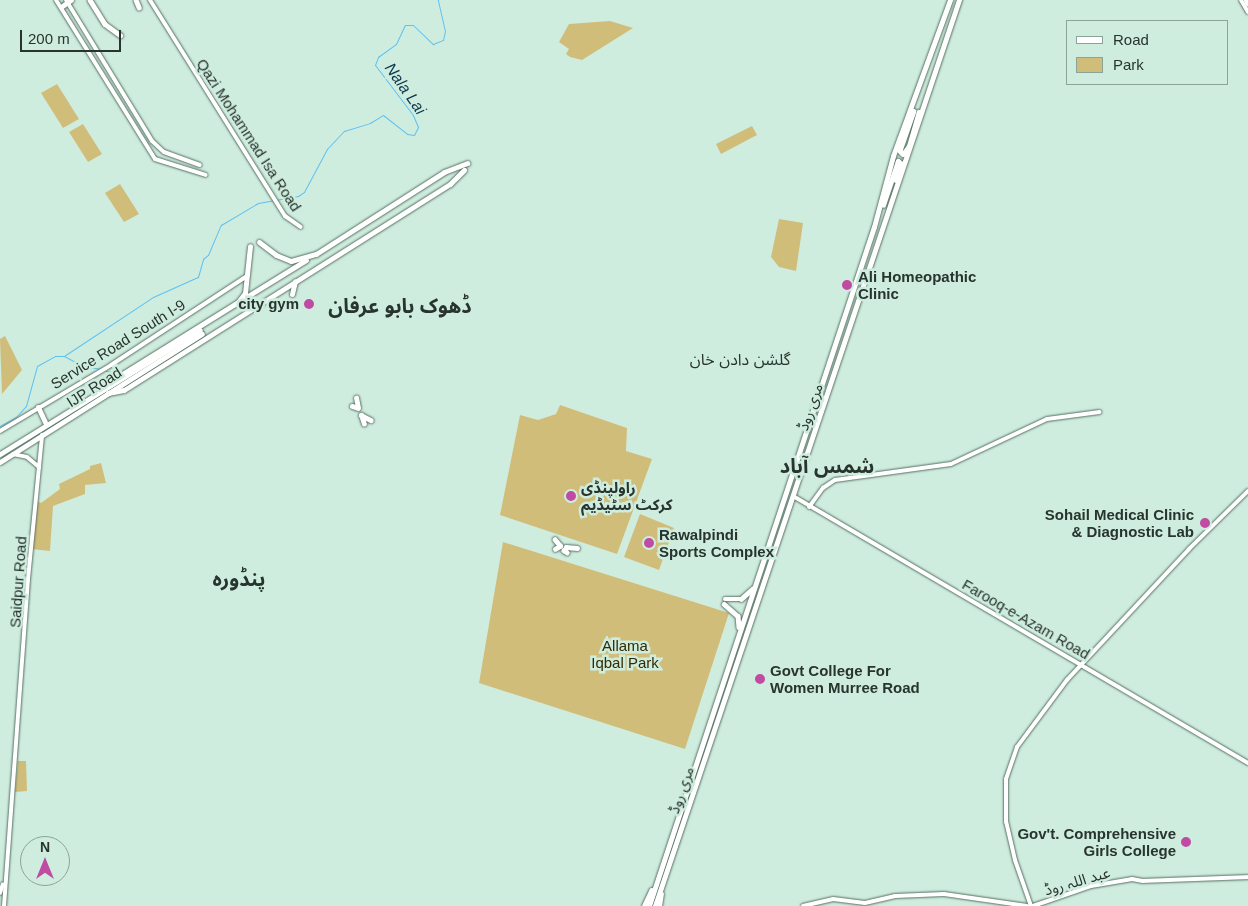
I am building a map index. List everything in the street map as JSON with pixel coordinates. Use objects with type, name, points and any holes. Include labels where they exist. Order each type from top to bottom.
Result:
[{"type":"highway","points":[[1246,0],[1248,4]]},
{"type":"highway","points":[[109,384],[125,371],[316,254],[444,172],[466,163]]},
{"type":"highway","points":[[108,393],[124,390],[450,184],[464,170]]},
{"type":"highway","points":[[259,242],[276,255],[291,261],[316,254]]},
{"type":"highway","points":[[238,302],[245,293],[250,246]]},
{"type":"highway","points":[[292,294],[296,281]]},
{"type":"highway","name":"IJP Road","points":[[0,454],[109,384],[201,332],[0,462]]},
{"type":"highway","points":[[38,407],[46,424]]},
{"type":"main road","points":[[90,0],[105,24],[120,35]]},
{"type":"main road","points":[[136,0],[139,7]]},
{"type":"main road","name":"مری روڈ","points":[[649,906],[653,888],[874,227],[893,156],[920,88],[950,0]]},
{"type":"main road","name":"مری روڈ","points":[[657,906],[661,888],[959,0]]},
{"type":"main road","points":[[61,7],[68,1]]},
{"type":"main road","points":[[920,88],[900,151],[903,154],[908,146],[935,71]]},
{"type":"main road","points":[[874,227],[896,163],[901,161],[882,230]]},
{"type":"main road","points":[[352,406],[358,408],[356,398]]},
{"type":"main road","points":[[364,424],[361,415],[371,420]]},
{"type":"main road","points":[[555,540],[560,546],[555,550]]},
{"type":"main road","points":[[567,553],[564,548],[577,548]]},
{"type":"main road","points":[[739,631],[738,616],[724,602],[741,599],[754,585]]},
{"type":"main road","points":[[644,906],[653,888]]},
{"type":"street","points":[[56,0],[155,159],[206,175]]},
{"type":"street","name":"Qazi Mohammad Isa Road","points":[[150,0],[278,206],[290,222],[301,227]]},
{"type":"street","points":[[1241,0],[1248,12]]},
{"type":"street","points":[[68,1],[160,150],[162,161]]},
{"type":"street","points":[[96,64],[103,60]]},
{"type":"street","points":[[160,150],[200,165]]},
{"type":"street","name":"Service Road South I-9","points":[[0,431],[93,376],[248,276]]},
{"type":"street","points":[[809,507],[823,488],[835,480],[951,464],[1047,420],[1100,412]]},
{"type":"street","name":"Saidpur Road","points":[[4,906],[3,882],[42,434]]},
{"type":"street","points":[[12,454],[27,456],[39,467]]},
{"type":"street","points":[[1032,906],[1014,860],[1006,822],[1006,779],[1017,747],[1082,664],[1205,531],[1248,491]]},
{"type":"street","name":"Farooq-e-Azam Road","points":[[793,496],[1248,763]]},
{"type":"street","name":"عبد اللہ روڈ","points":[[1032,906],[1091,886],[1132,879],[1143,881],[1248,878]]},
{"type":"street","name":"Saidpur Road","points":[[0,893],[3,882]]},
{"type":"street","points":[[803,906],[833,899],[865,903],[895,896],[944,894],[1027,906]]},
{"type":"green space","points":[[610,21],[633,28],[582,60],[566,54],[569,49],[559,42],[569,24]]},
{"type":"green space","points":[[57,84],[79,119],[63,128],[41,93]]},
{"type":"green space","points":[[83,124],[102,154],[88,162],[69,132]]},
{"type":"green space","points":[[752,126],[757,135],[721,154],[716,144]]},
{"type":"green space","points":[[120,184],[139,214],[124,222],[105,193]]},
{"type":"green space","points":[[779,219],[803,223],[796,271],[779,267],[771,257]]},
{"type":"green space","points":[[5,336],[22,370],[2,394],[0,339]]},
{"type":"green space","name":"راولپنڈی کرکٹ سٹیڈیم","points":[[560,405],[627,428],[626,451],[652,459],[617,554],[500,515],[520,415],[538,420],[556,414]]},
{"type":"green space","points":[[101,463],[106,483],[85,485],[85,494],[53,506],[50,551],[31,549],[35,501],[41,503],[60,489],[59,484],[90,469],[90,466]]},
{"type":"green space","name":"Rawalpindi Sports Complex","points":[[640,514],[674,528],[659,570],[624,557]]},
{"type":"green space","name":"Allama Iqbal Park","points":[[503,542],[729,613],[685,749],[479,683]]},
{"type":"green space","points":[[18,761],[26,761],[27,791],[15,792]]},
{"type":"waterway","name":"Nala Lai","points":[[0,426],[16,417],[26,406],[37,366],[55,356],[64,356],[153,297],[198,277],[203,259],[208,255],[221,225],[258,203],[298,196],[304,192],[327,149],[344,131],[370,123],[383,115],[407,134],[414,135],[418,127],[413,115],[375,65],[378,57],[396,44],[405,25],[413,25],[433,44],[443,40],[445,31],[438,0]]},
{"type":"waterway","name":"Nala Lai","points":[[64,356],[83,366],[102,369]]},
{"type":"waterway","name":"Nala Lai","points":[[106,371],[112,372]]},
{"type":"place","name":"Ali Homeopathic Clinic","points":[[847,285]]},
{"type":"place","name":"city gym","points":[[309,304]]},
{"type":"place","name":"راولپنڈی کرکٹ سٹیڈیم","points":[[571,496]]},
{"type":"place","name":"Sohail Medical Clinic & Diagnostic Lab","points":[[1205,523]]},
{"type":"place","name":"Rawalpindi Sports Complex","points":[[649,543]]},
{"type":"place","name":"Govt College For Women Murree Road","points":[[760,679]]},
{"type":"place","name":"Gov't. Comprehensive Girls College","points":[[1186,842]]},
{"type":"district","name":"ڈھوک بابو عرفان","points":[[400,306]]},
{"type":"district","name":"گلشن دادن خان","points":[[740,360]]},
{"type":"district","name":"شمس آباد","points":[[827,466]]},
{"type":"district","name":"پنڈورہ","points":[[239,579]]}]
